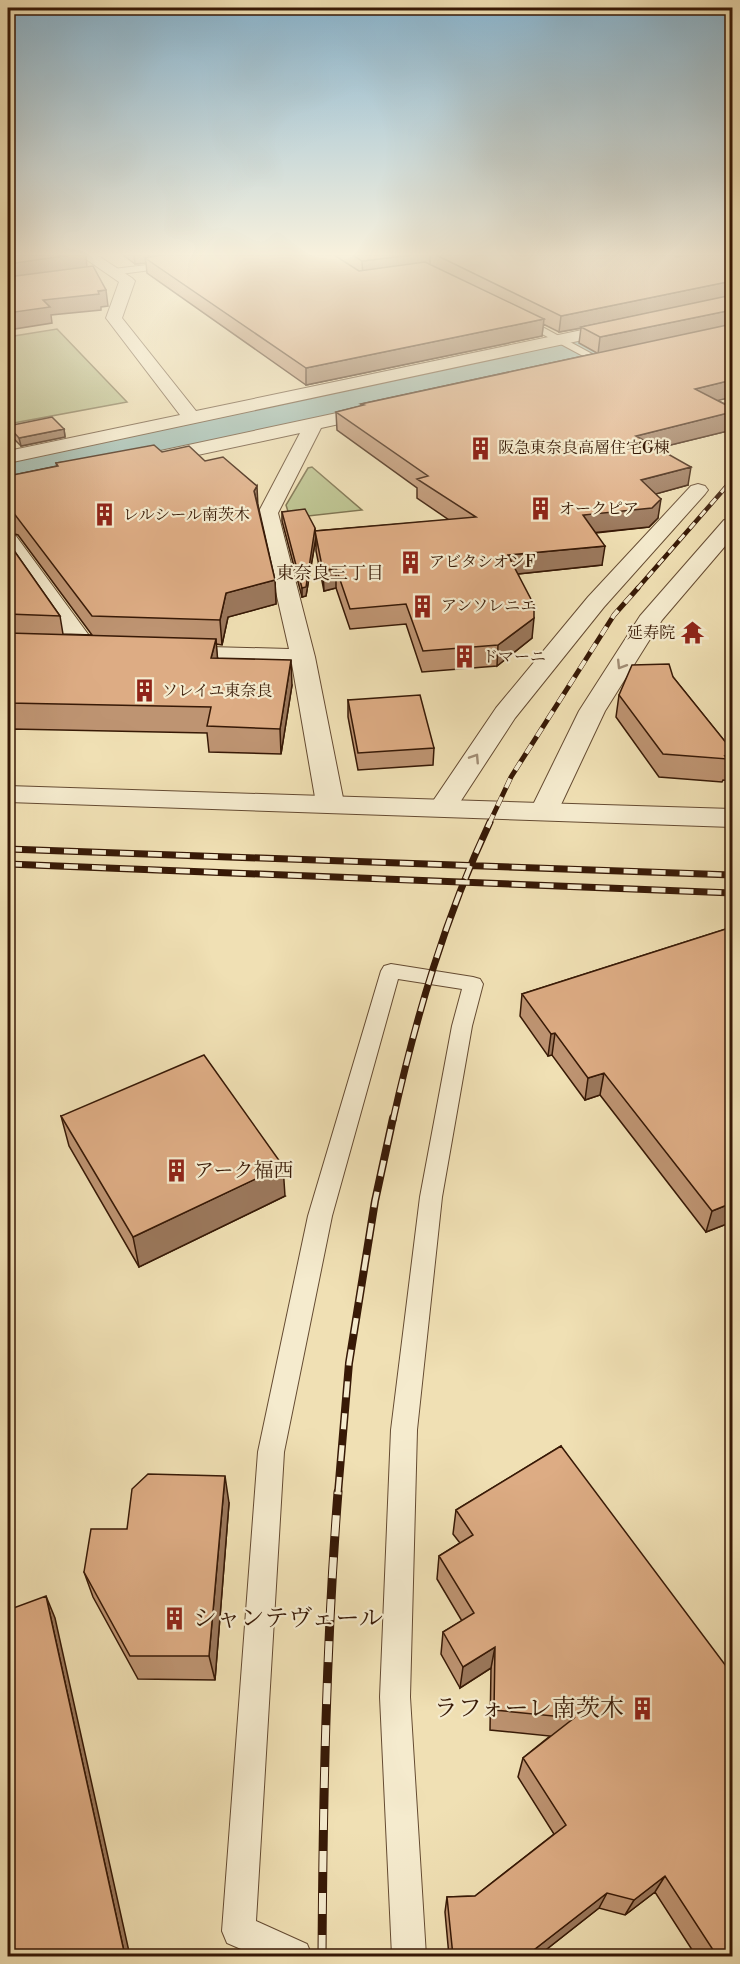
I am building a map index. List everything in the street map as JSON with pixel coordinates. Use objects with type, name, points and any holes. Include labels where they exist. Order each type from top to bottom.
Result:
[{"type":"street","points":[[136,347],[191,417]]},
{"type":"street","points":[[8,457],[532,347]]},
{"type":"street","points":[[591,361],[624,357]]},
{"type":"street","points":[[133,462],[395,407]]},
{"type":"street","points":[[315,424],[268,513],[303,657],[330,804]]},
{"type":"street","points":[[544,811],[592,711],[624,609],[698,490]]},
{"type":"street","points":[[443,807],[505,714],[624,609],[732,525]]},
{"type":"street","points":[[8,541],[98,650],[53,649]]},
{"type":"street","points":[[155,652],[303,657]]},
{"type":"street","points":[[8,794],[732,818]]},
{"type":"lane","points":[[573,347],[591,361]]},
{"type":"lane","points":[[296,1956],[239,1931],[271,1452],[320,1216],[391,971],[473,984],[462,1026],[431,1197],[404,1430],[394,1697],[409,1956]]},
{"type":"green space","points":[[8,347],[74,347],[127,402],[8,424]]},
{"type":"green space","points":[[312,467],[362,510],[290,518],[286,505],[308,468]]},
{"type":"building","points":[[275,347],[410,347],[306,368]]},
{"type":"building","points":[[627,347],[732,347],[732,380],[695,389],[732,408],[732,412],[636,436],[691,467],[641,480],[661,499],[652,508],[583,515],[605,546],[508,555],[534,605],[534,618],[498,645],[423,651],[406,604],[350,609],[336,568],[323,571],[315,531],[476,517],[417,479],[428,476],[336,412],[364,405],[361,404]]},
{"type":"building","points":[[52,417],[64,429],[19,438],[8,426]]},
{"type":"building","points":[[154,445],[162,452],[189,446],[205,461],[223,457],[257,486],[254,491],[275,580],[226,593],[220,620],[92,616],[13,512],[8,510],[8,476],[58,466],[56,463]]},
{"type":"building","points":[[305,509],[315,528],[306,587],[302,588],[282,512]]},
{"type":"building","points":[[8,542],[60,616],[8,614]]},
{"type":"building","points":[[8,633],[216,639],[211,658],[291,660],[280,729],[207,726],[211,707],[8,703]]},
{"type":"building","points":[[669,664],[673,677],[732,748],[732,757],[725,756],[727,759],[663,754],[619,695],[632,665]]},
{"type":"building","points":[[420,695],[434,748],[358,753],[348,700]]},
{"type":"building","points":[[732,927],[732,1203],[712,1211],[604,1073],[588,1078],[555,1033],[551,1034],[522,994]]},
{"type":"building","name":"アーク福西","points":[[204,1055],[283,1166],[133,1237],[61,1116]]},
{"type":"building","name":"ラフォーレ南茨木","points":[[561,1446],[732,1674],[732,1947],[721,1956],[717,1956],[665,1876],[634,1900],[607,1893],[526,1956],[453,1956],[447,1897],[475,1896],[566,1825],[523,1758],[574,1718],[494,1710],[495,1647],[463,1667],[443,1632],[474,1613],[439,1556],[473,1535],[456,1510]]},
{"type":"building","name":"シャンテヴェール","points":[[148,1474],[225,1476],[209,1656],[130,1656],[84,1572],[91,1529],[127,1529],[132,1489]]},
{"type":"building","points":[[46,1596],[125,1956],[8,1956],[8,1610]]},
{"type":"waterway","points":[[8,473],[591,347]]},
{"type":"railway","points":[[637,589],[732,480]]},
{"type":"railway","points":[[489,824],[511,777],[614,615],[638,588]]},
{"type":"railway","points":[[471,866],[490,822]]},
{"type":"railway","points":[[8,849],[471,866]]},
{"type":"railway","points":[[8,864],[464,882]]},
{"type":"railway","points":[[464,882],[471,866]]},
{"type":"railway","points":[[471,866],[732,875]]},
{"type":"railway","points":[[393,1120],[433,968],[464,882]]},
{"type":"railway","points":[[464,882],[732,893]]},
{"type":"railway","points":[[338,1493],[349,1363],[375,1201],[393,1118]]},
{"type":"railway","points":[[322,1956],[326,1724],[338,1492]]},
{"type":"place","name":"阪急東奈良高層住宅G棟","points":[[480,448]]},
{"type":"place","name":"オークピア","points":[[541,509]]},
{"type":"place","name":"レルシール南茨木","points":[[105,515]]},
{"type":"place","name":"アビタシオンF","points":[[411,562]]},
{"type":"place","name":"アンソレニエ","points":[[423,606]]},
{"type":"place","name":"延寿院","points":[[693,633]]},
{"type":"place","name":"ドマーニ","points":[[464,657]]},
{"type":"place","name":"ソレイユ東奈良","points":[[144,691]]},
{"type":"place","name":"アーク福西","points":[[176,1171]]},
{"type":"place","name":"シャンテヴェール","points":[[175,1619]]},
{"type":"place","name":"ラフォーレ南茨木","points":[[642,1709]]},
{"type":"district","name":"東奈良三丁目","points":[[330,573]]}]
